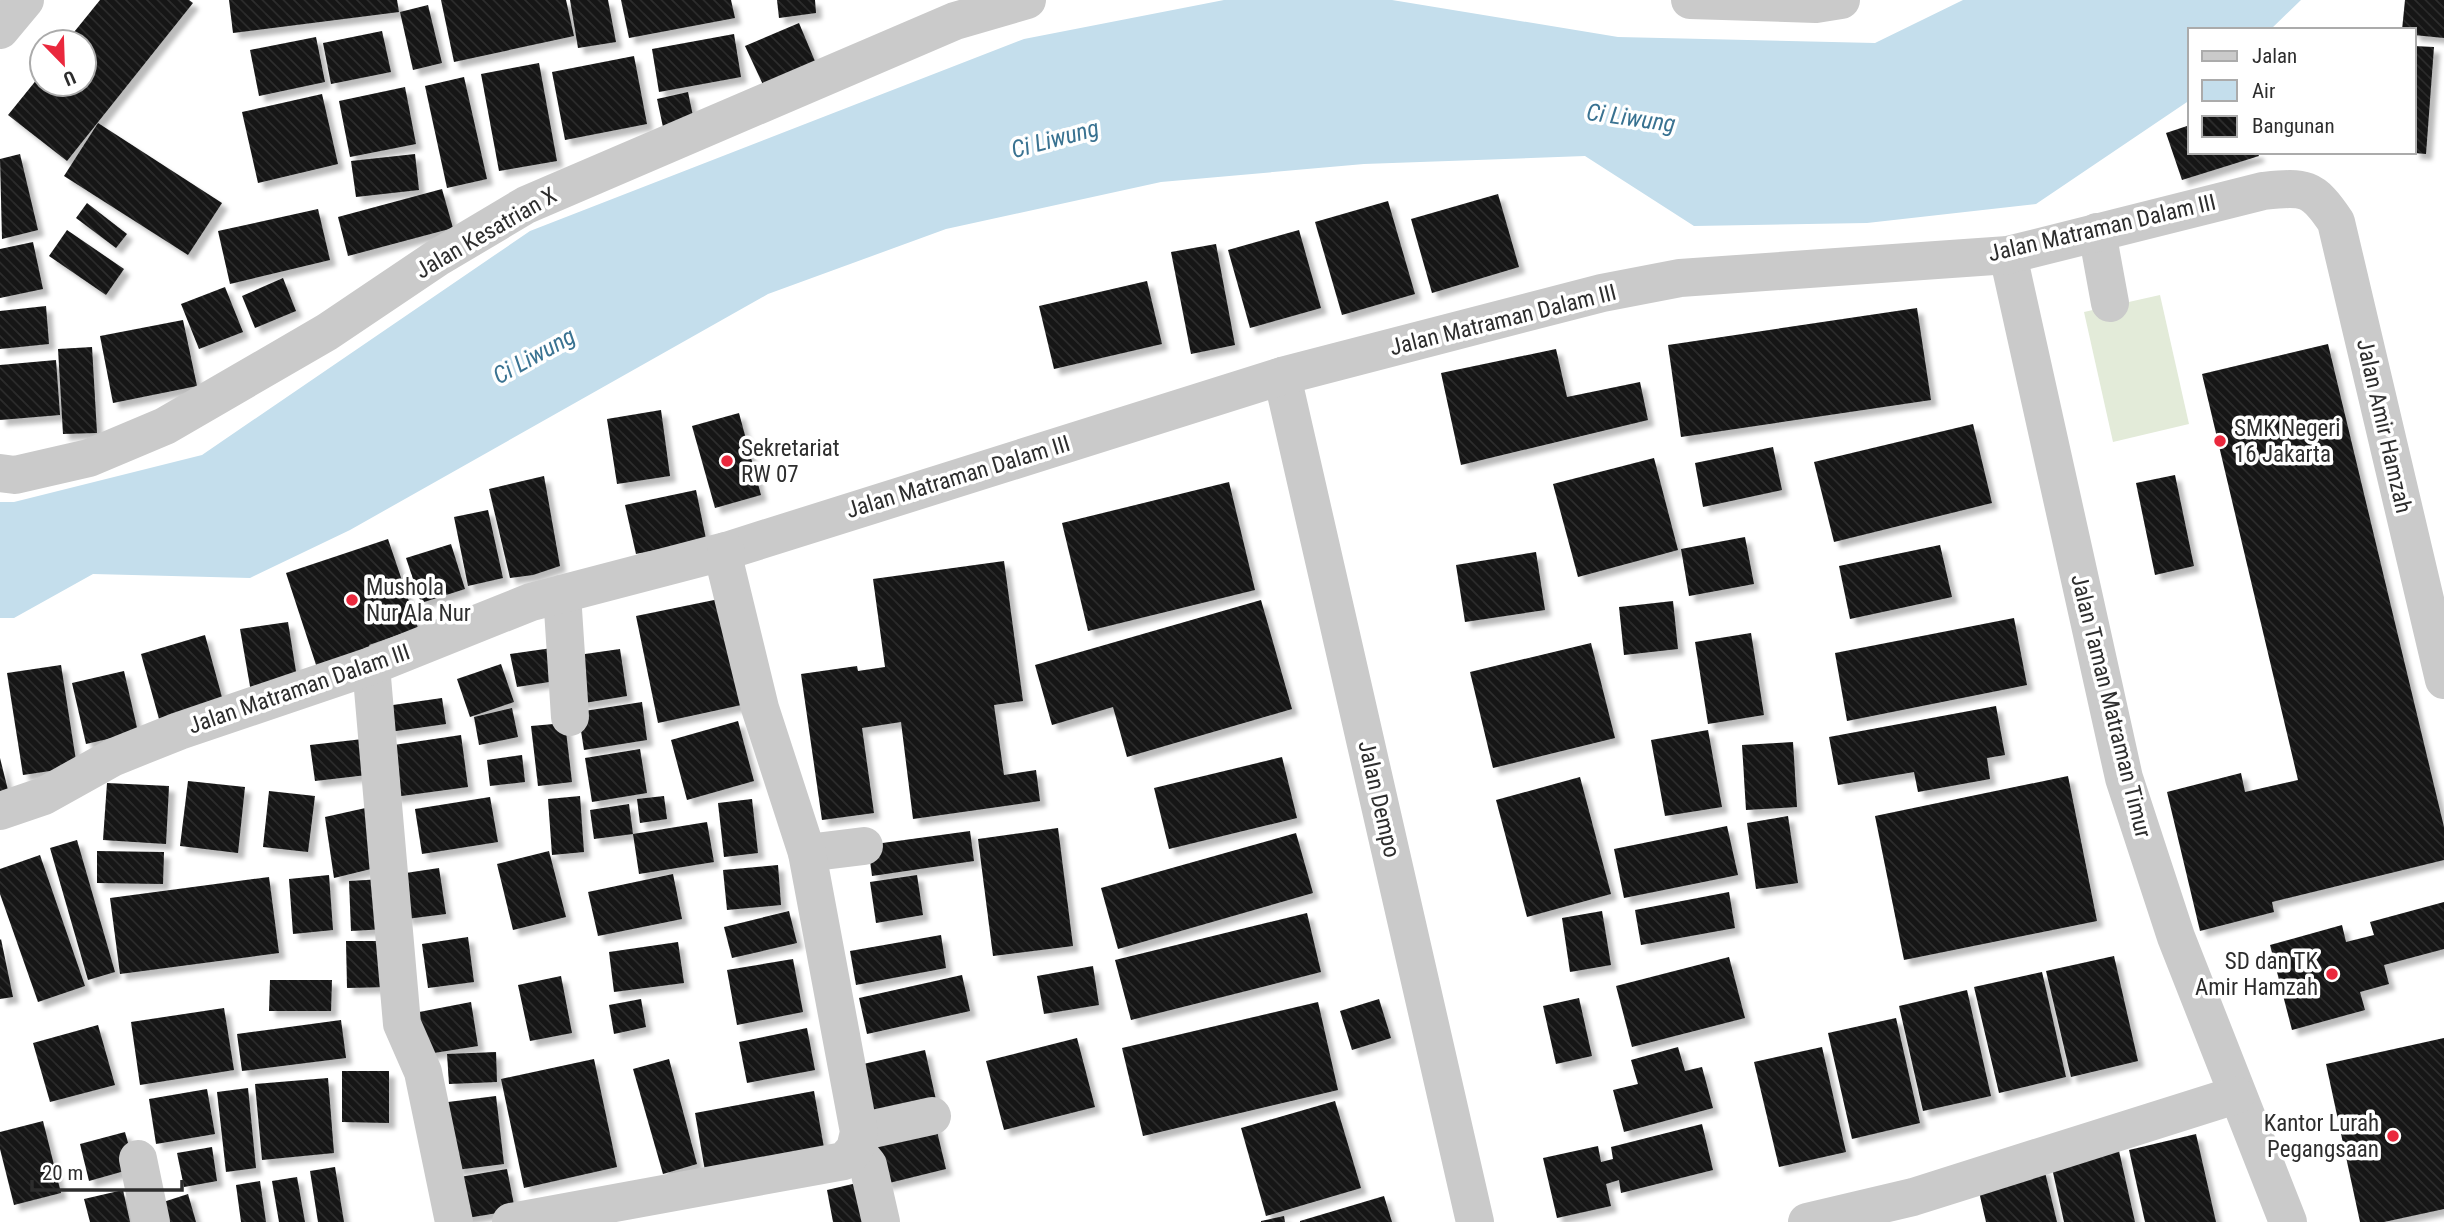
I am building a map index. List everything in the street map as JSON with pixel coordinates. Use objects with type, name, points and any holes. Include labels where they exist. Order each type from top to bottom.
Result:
[{"type":"street","points":[[0,30],[25,0]]},
{"type":"street","name":"Jalan Kesatrian X","points":[[0,473],[15,475],[89,458],[165,426],[327,332],[437,258],[526,205],[954,21],[1027,0]]},
{"type":"street","points":[[1690,0],[1816,4],[1841,0]]},
{"type":"street","name":"Jalan Matraman Dalam III","points":[[0,811],[44,796],[114,757],[168,735],[371,666],[531,602],[726,551],[1282,376],[1602,293],[1680,278],[2008,255],[2263,191],[2299,187]]},
{"type":"street","name":"Jalan Amir Hamzah","points":[[2299,187],[2321,200],[2336,222],[2444,680]]},
{"type":"street","points":[[2097,232],[2110,303]]},
{"type":"street","name":"Jalan Taman Matraman Timur","points":[[2008,255],[2124,778],[2176,937],[2288,1222]]},
{"type":"street","name":"Jalan Dempo","points":[[1282,376],[1475,1222]]},
{"type":"street","points":[[726,551],[726,568],[760,708],[807,853],[857,1140],[868,1166],[881,1222]]},
{"type":"street","points":[[562,594],[570,717]]},
{"type":"street","points":[[371,666],[402,1024],[423,1072],[454,1222]]},
{"type":"street","points":[[807,853],[863,846]]},
{"type":"street","points":[[1807,1222],[1916,1209],[2236,1095]]},
{"type":"street","points":[[511,1222],[689,1206],[844,1161],[857,1140],[932,1116]]},
{"type":"street","points":[[138,1159],[151,1222]]},
{"type":"green space","points":[[2160,295],[2189,424],[2113,442],[2084,312]]},
{"type":"water","name":"Ci Liwung","points":[[1224,0],[1392,0],[1618,37],[1875,43],[1963,0],[2301,0],[2272,28],[2188,28],[2188,101],[2036,204],[1867,223],[1694,226],[1585,156],[1364,164],[1161,182],[946,229],[768,294],[350,530],[250,578],[93,574],[14,618],[0,618],[0,502],[14,502],[202,455],[530,231],[1024,39]]},
{"type":"building","points":[[100,0],[189,0],[193,3],[67,161],[8,115],[28,90],[28,98],[98,98],[98,28],[77,28]]},
{"type":"building","points":[[229,0],[397,0],[399,12],[233,33]]},
{"type":"building","points":[[441,0],[566,0],[574,36],[454,62]]},
{"type":"building","points":[[570,0],[608,0],[616,42],[578,48]]},
{"type":"building","points":[[621,0],[731,0],[735,18],[629,38]]},
{"type":"building","points":[[777,0],[815,0],[816,13],[779,18]]},
{"type":"building","points":[[2405,0],[2444,0],[2444,38],[2416,35],[2416,28],[2402,28]]},
{"type":"building","points":[[428,5],[442,63],[413,70],[400,12]]},
{"type":"building","points":[[799,23],[817,66],[765,89],[745,46]]},
{"type":"building","points":[[382,31],[391,72],[331,84],[323,43]]},
{"type":"building","points":[[734,34],[741,77],[659,92],[652,49]]},
{"type":"building","points":[[316,37],[325,82],[259,96],[250,50]]},
{"type":"building","points":[[2416,46],[2434,47],[2426,154],[2416,153]]},
{"type":"building","points":[[634,56],[647,124],[565,140],[552,72]]},
{"type":"building","points":[[539,63],[557,161],[499,171],[481,74]]},
{"type":"building","points":[[464,77],[487,179],[447,188],[425,86]]},
{"type":"building","points":[[405,87],[416,144],[350,157],[339,101]]},
{"type":"building","points":[[688,92],[694,121],[663,127],[657,99]]},
{"type":"building","points":[[322,94],[338,164],[258,183],[242,112]]},
{"type":"building","points":[[98,123],[222,203],[188,255],[64,176]]},
{"type":"building","points":[[2188,126],[2188,154],[2259,156],[2182,180],[2166,133]]},
{"type":"building","points":[[20,154],[38,230],[2,239],[0,159]]},
{"type":"building","points":[[415,154],[419,190],[356,197],[351,161]]},
{"type":"building","points":[[442,189],[453,228],[348,256],[338,217]]},
{"type":"building","points":[[1498,194],[1519,267],[1432,293],[1411,219]]},
{"type":"building","points":[[1388,201],[1415,294],[1342,315],[1315,222]]},
{"type":"building","points":[[87,203],[127,234],[116,248],[76,218]]},
{"type":"building","points":[[318,209],[330,260],[230,284],[218,231]]},
{"type":"building","points":[[67,230],[124,269],[106,295],[49,256]]},
{"type":"building","points":[[1299,230],[1321,308],[1250,328],[1228,250]]},
{"type":"building","points":[[33,242],[43,289],[0,298],[0,249]]},
{"type":"building","points":[[1216,244],[1235,345],[1191,354],[1171,252]]},
{"type":"building","points":[[283,278],[296,311],[255,328],[242,296]]},
{"type":"building","points":[[1147,281],[1162,344],[1054,369],[1039,306]]},
{"type":"building","points":[[225,287],[243,332],[199,349],[181,304]]},
{"type":"building","points":[[46,306],[49,344],[0,349],[0,311]]},
{"type":"building","points":[[1917,308],[1931,400],[1681,437],[1668,345]]},
{"type":"building","points":[[183,320],[197,386],[113,403],[100,336]]},
{"type":"building","points":[[2328,344],[2444,827],[2444,860],[2272,902],[2274,912],[2200,931],[2167,792],[2241,773],[2245,792],[2298,780],[2202,374]]},
{"type":"building","points":[[92,347],[97,433],[63,434],[58,349]]},
{"type":"building","points":[[1556,349],[1567,397],[1640,382],[1648,420],[1461,465],[1441,373]]},
{"type":"building","points":[[56,360],[60,415],[0,420],[0,365]]},
{"type":"building","points":[[661,410],[670,476],[617,484],[607,419]]},
{"type":"building","name":"Sekretariat RW 07","points":[[739,413],[761,495],[715,508],[692,426]]},
{"type":"building","points":[[1973,424],[1992,503],[1834,542],[1814,462]]},
{"type":"building","points":[[1773,447],[1782,490],[1703,507],[1695,463]]},
{"type":"building","points":[[1654,458],[1678,550],[1578,577],[1553,484]]},
{"type":"building","points":[[2175,475],[2194,566],[2155,575],[2136,483]]},
{"type":"building","points":[[544,476],[560,566],[533,575],[510,578],[489,489]]},
{"type":"building","points":[[1229,482],[1255,590],[1088,631],[1062,523]]},
{"type":"building","points":[[696,490],[706,539],[636,554],[625,505]]},
{"type":"building","points":[[488,510],[503,578],[468,586],[454,517]]},
{"type":"building","points":[[1745,537],[1754,584],[1689,596],[1681,549]]},
{"type":"building","name":"Mushola Nur Ala Nur","points":[[388,539],[418,628],[369,645],[374,655],[320,677],[286,573]]},
{"type":"building","points":[[451,544],[465,589],[421,603],[406,558]]},
{"type":"building","points":[[1940,545],[1952,597],[1850,619],[1839,566]]},
{"type":"building","points":[[1536,552],[1545,610],[1465,622],[1456,565]]},
{"type":"building","points":[[1004,561],[1023,701],[994,705],[1004,775],[1036,770],[1040,801],[913,819],[901,722],[862,728],[874,813],[822,820],[801,674],[857,666],[858,671],[885,667],[873,579]]},
{"type":"building","points":[[724,598],[746,704],[658,723],[636,616]]},
{"type":"building","points":[[1261,600],[1292,709],[1127,757],[1113,707],[1052,725],[1035,665]]},
{"type":"building","points":[[1673,601],[1678,649],[1624,655],[1619,607]]},
{"type":"building","points":[[2014,618],[2027,685],[1847,721],[1835,653]]},
{"type":"building","points":[[288,622],[298,684],[251,692],[240,629]]},
{"type":"building","points":[[1751,633],[1764,715],[1708,724],[1695,642]]},
{"type":"building","points":[[205,635],[223,701],[159,719],[141,654]]},
{"type":"building","points":[[1591,643],[1615,738],[1493,768],[1470,672]]},
{"type":"building","points":[[559,647],[562,680],[517,687],[510,654]]},
{"type":"building","points":[[620,649],[627,696],[578,704],[571,656]]},
{"type":"building","points":[[501,664],[514,702],[470,717],[457,679]]},
{"type":"building","points":[[61,665],[77,767],[23,775],[7,673]]},
{"type":"building","points":[[124,671],[138,732],[86,744],[72,683]]},
{"type":"building","points":[[442,698],[446,724],[389,732],[386,706]]},
{"type":"building","points":[[642,702],[647,740],[584,750],[578,712]]},
{"type":"building","points":[[1996,706],[2005,755],[1987,758],[1990,779],[1918,792],[1914,772],[1838,785],[1829,737]]},
{"type":"building","points":[[512,708],[518,737],[479,745],[474,717]]},
{"type":"building","points":[[738,721],[754,781],[687,800],[671,740]]},
{"type":"building","points":[[565,723],[572,782],[538,786],[531,726]]},
{"type":"building","points":[[1708,730],[1722,807],[1665,816],[1651,740]]},
{"type":"building","points":[[461,735],[468,787],[394,797],[387,746]]},
{"type":"building","points":[[363,739],[367,775],[315,781],[310,745]]},
{"type":"building","points":[[1793,742],[1797,807],[1746,810],[1742,745]]},
{"type":"building","points":[[640,749],[647,793],[592,802],[585,758]]},
{"type":"building","points":[[522,755],[525,782],[490,786],[487,760]]},
{"type":"building","points":[[1282,757],[1297,818],[1169,849],[1154,788]]},
{"type":"building","points":[[0,758],[8,790],[0,792]]},
{"type":"building","points":[[2068,776],[2097,921],[1904,960],[1875,816]]},
{"type":"building","points":[[1580,777],[1611,894],[1527,917],[1496,800]]},
{"type":"building","points":[[188,781],[245,787],[238,853],[180,846]]},
{"type":"building","points":[[107,783],[169,786],[166,844],[103,840]]},
{"type":"building","points":[[269,791],[315,796],[308,852],[263,847]]},
{"type":"building","points":[[580,796],[584,852],[552,855],[548,799]]},
{"type":"building","points":[[664,796],[667,819],[640,823],[637,799]]},
{"type":"building","points":[[490,797],[498,842],[422,854],[415,809]]},
{"type":"building","points":[[752,799],[758,853],[724,857],[718,803]]},
{"type":"building","points":[[629,804],[633,834],[594,839],[590,810]]},
{"type":"building","points":[[370,807],[379,867],[334,878],[325,817]]},
{"type":"building","points":[[1788,816],[1798,883],[1756,889],[1747,823]]},
{"type":"building","points":[[707,822],[714,862],[639,874],[633,834]]},
{"type":"building","points":[[1727,826],[1738,875],[1624,898],[1614,849]]},
{"type":"building","points":[[1058,828],[1073,946],[993,956],[978,839]]},
{"type":"building","points":[[970,831],[974,861],[872,876],[868,845]]},
{"type":"building","points":[[1296,833],[1313,893],[1118,949],[1101,888]]},
{"type":"building","points":[[77,840],[115,972],[88,980],[50,848]]},
{"type":"building","points":[[97,851],[164,852],[163,884],[97,883]]},
{"type":"building","points":[[549,851],[566,917],[513,930],[497,864]]},
{"type":"building","points":[[40,855],[85,986],[38,1002],[0,894],[0,869]]},
{"type":"building","points":[[778,865],[781,905],[727,910],[723,870]]},
{"type":"building","points":[[439,868],[446,914],[406,919],[399,874]]},
{"type":"building","points":[[673,874],[682,919],[598,936],[588,892]]},
{"type":"building","points":[[329,875],[333,930],[293,934],[289,879]]},
{"type":"building","points":[[917,875],[923,915],[876,923],[870,882]]},
{"type":"building","points":[[269,877],[279,953],[120,974],[110,898]]},
{"type":"building","points":[[383,879],[386,929],[351,931],[349,881]]},
{"type":"building","points":[[1729,892],[1735,928],[1641,945],[1635,910]]},
{"type":"building","name":"SD dan TK Amir Hamzah","points":[[2444,902],[2444,949],[2384,965],[2389,984],[2360,992],[2365,1010],[2292,1030],[2270,945],[2342,925],[2346,942],[2374,935],[2370,922]]},
{"type":"building","points":[[789,911],[797,943],[732,958],[724,927]]},
{"type":"building","points":[[1602,911],[1611,965],[1570,972],[1562,918]]},
{"type":"building","points":[[1307,913],[1321,972],[1131,1020],[1115,960]]},
{"type":"building","points":[[941,935],[946,968],[856,985],[850,951]]},
{"type":"building","points":[[468,937],[474,982],[428,988],[422,944]]},
{"type":"building","points":[[0,940],[13,997],[0,999]]},
{"type":"building","points":[[346,941],[383,941],[389,987],[347,988]]},
{"type":"building","points":[[678,942],[684,983],[614,992],[609,952]]},
{"type":"building","points":[[2114,956],[2138,1061],[2071,1077],[2046,971]]},
{"type":"building","points":[[1729,957],[1745,1018],[1632,1047],[1616,986]]},
{"type":"building","points":[[793,959],[803,1012],[737,1025],[727,970]]},
{"type":"building","points":[[1093,966],[1099,1005],[1044,1014],[1037,976]]},
{"type":"building","points":[[2042,972],[2066,1077],[1999,1093],[1974,987]]},
{"type":"building","points":[[962,975],[970,1011],[867,1034],[859,998]]},
{"type":"building","points":[[561,976],[572,1033],[530,1041],[518,985]]},
{"type":"building","points":[[270,980],[332,980],[331,1011],[269,1011]]},
{"type":"building","points":[[1967,990],[1991,1096],[1923,1111],[1899,1006]]},
{"type":"building","points":[[1579,998],[1592,1056],[1556,1064],[1543,1006]]},
{"type":"building","points":[[641,999],[646,1027],[614,1034],[609,1005]]},
{"type":"building","points":[[1379,999],[1391,1038],[1352,1050],[1340,1011]]},
{"type":"building","points":[[471,1002],[478,1046],[421,1055],[414,1013]]},
{"type":"building","points":[[1318,1002],[1338,1090],[1143,1136],[1122,1048]]},
{"type":"building","points":[[224,1008],[234,1070],[140,1085],[131,1022]]},
{"type":"building","points":[[1896,1018],[1920,1123],[1852,1139],[1828,1033]]},
{"type":"building","points":[[341,1020],[346,1058],[242,1071],[237,1034]]},
{"type":"building","points":[[98,1025],[115,1085],[50,1102],[33,1043]]},
{"type":"building","points":[[807,1028],[815,1070],[747,1083],[739,1042]]},
{"type":"building","points":[[1077,1038],[1095,1107],[1004,1130],[986,1061]]},
{"type":"building","name":"Kantor Lurah Pegangsaan","points":[[2444,1038],[2444,1209],[2384,1222],[2360,1222],[2326,1064]]},
{"type":"building","points":[[1678,1047],[1685,1071],[1702,1067],[1713,1108],[1624,1132],[1613,1090],[1638,1084],[1631,1060]]},
{"type":"building","points":[[1822,1047],[1846,1152],[1779,1167],[1754,1062]]},
{"type":"building","points":[[925,1050],[936,1100],[870,1115],[859,1065]]},
{"type":"building","points":[[496,1052],[497,1082],[449,1084],[447,1054]]},
{"type":"building","points":[[594,1059],[617,1167],[524,1188],[501,1079]]},
{"type":"building","points":[[669,1059],[697,1164],[663,1174],[633,1069]]},
{"type":"building","points":[[342,1071],[389,1071],[389,1123],[342,1122]]},
{"type":"building","points":[[328,1078],[334,1153],[262,1160],[255,1084]]},
{"type":"building","points":[[248,1088],[256,1168],[226,1172],[217,1092]]},
{"type":"building","points":[[207,1089],[215,1134],[156,1144],[149,1099]]},
{"type":"building","points":[[814,1091],[824,1148],[705,1171],[695,1113]]},
{"type":"building","points":[[496,1096],[504,1164],[456,1170],[448,1102]]},
{"type":"building","points":[[1335,1101],[1361,1188],[1266,1216],[1241,1128]]},
{"type":"building","points":[[43,1121],[61,1193],[14,1205],[0,1149],[0,1132]]},
{"type":"building","points":[[935,1123],[946,1169],[885,1184],[875,1138]]},
{"type":"building","points":[[1702,1124],[1713,1170],[1621,1193],[1619,1180],[1606,1184],[1611,1206],[1557,1218],[1543,1158],[1598,1146],[1601,1162],[1613,1159],[1611,1147]]},
{"type":"building","points":[[125,1132],[135,1168],[89,1181],[80,1144]]},
{"type":"building","points":[[2196,1134],[2216,1222],[2145,1222],[2129,1150]]},
{"type":"building","points":[[212,1147],[217,1181],[184,1187],[177,1153]]},
{"type":"building","points":[[2119,1151],[2135,1222],[2064,1222],[2052,1168]]},
{"type":"building","points":[[335,1167],[344,1222],[318,1222],[310,1171]]},
{"type":"building","points":[[2044,1168],[2057,1222],[1986,1222],[1977,1183]]},
{"type":"building","points":[[507,1169],[515,1210],[461,1219],[454,1178]]},
{"type":"building","points":[[297,1177],[305,1222],[279,1222],[272,1181]]},
{"type":"building","points":[[260,1181],[266,1222],[241,1222],[236,1185]]},
{"type":"building","points":[[857,1183],[865,1222],[833,1222],[827,1190]]},
{"type":"building","points":[[123,1190],[130,1222],[90,1222],[84,1199]]},
{"type":"building","points":[[188,1194],[196,1222],[159,1222],[154,1205]]},
{"type":"building","points":[[1384,1196],[1392,1222],[1300,1222],[1300,1221]]},
{"type":"building","points":[[1284,1216],[1285,1222],[1261,1222],[1261,1221]]},
{"type":"place","name":"SMK Negeri 16 Jakarta","points":[[2220,441]]},
{"type":"place","name":"Sekretariat RW 07","points":[[727,461]]},
{"type":"place","name":"Mushola Nur Ala Nur","points":[[352,600]]},
{"type":"place","name":"SD dan TK Amir Hamzah","points":[[2332,974]]},
{"type":"place","name":"Kantor Lurah Pegangsaan","points":[[2393,1136]]}]
